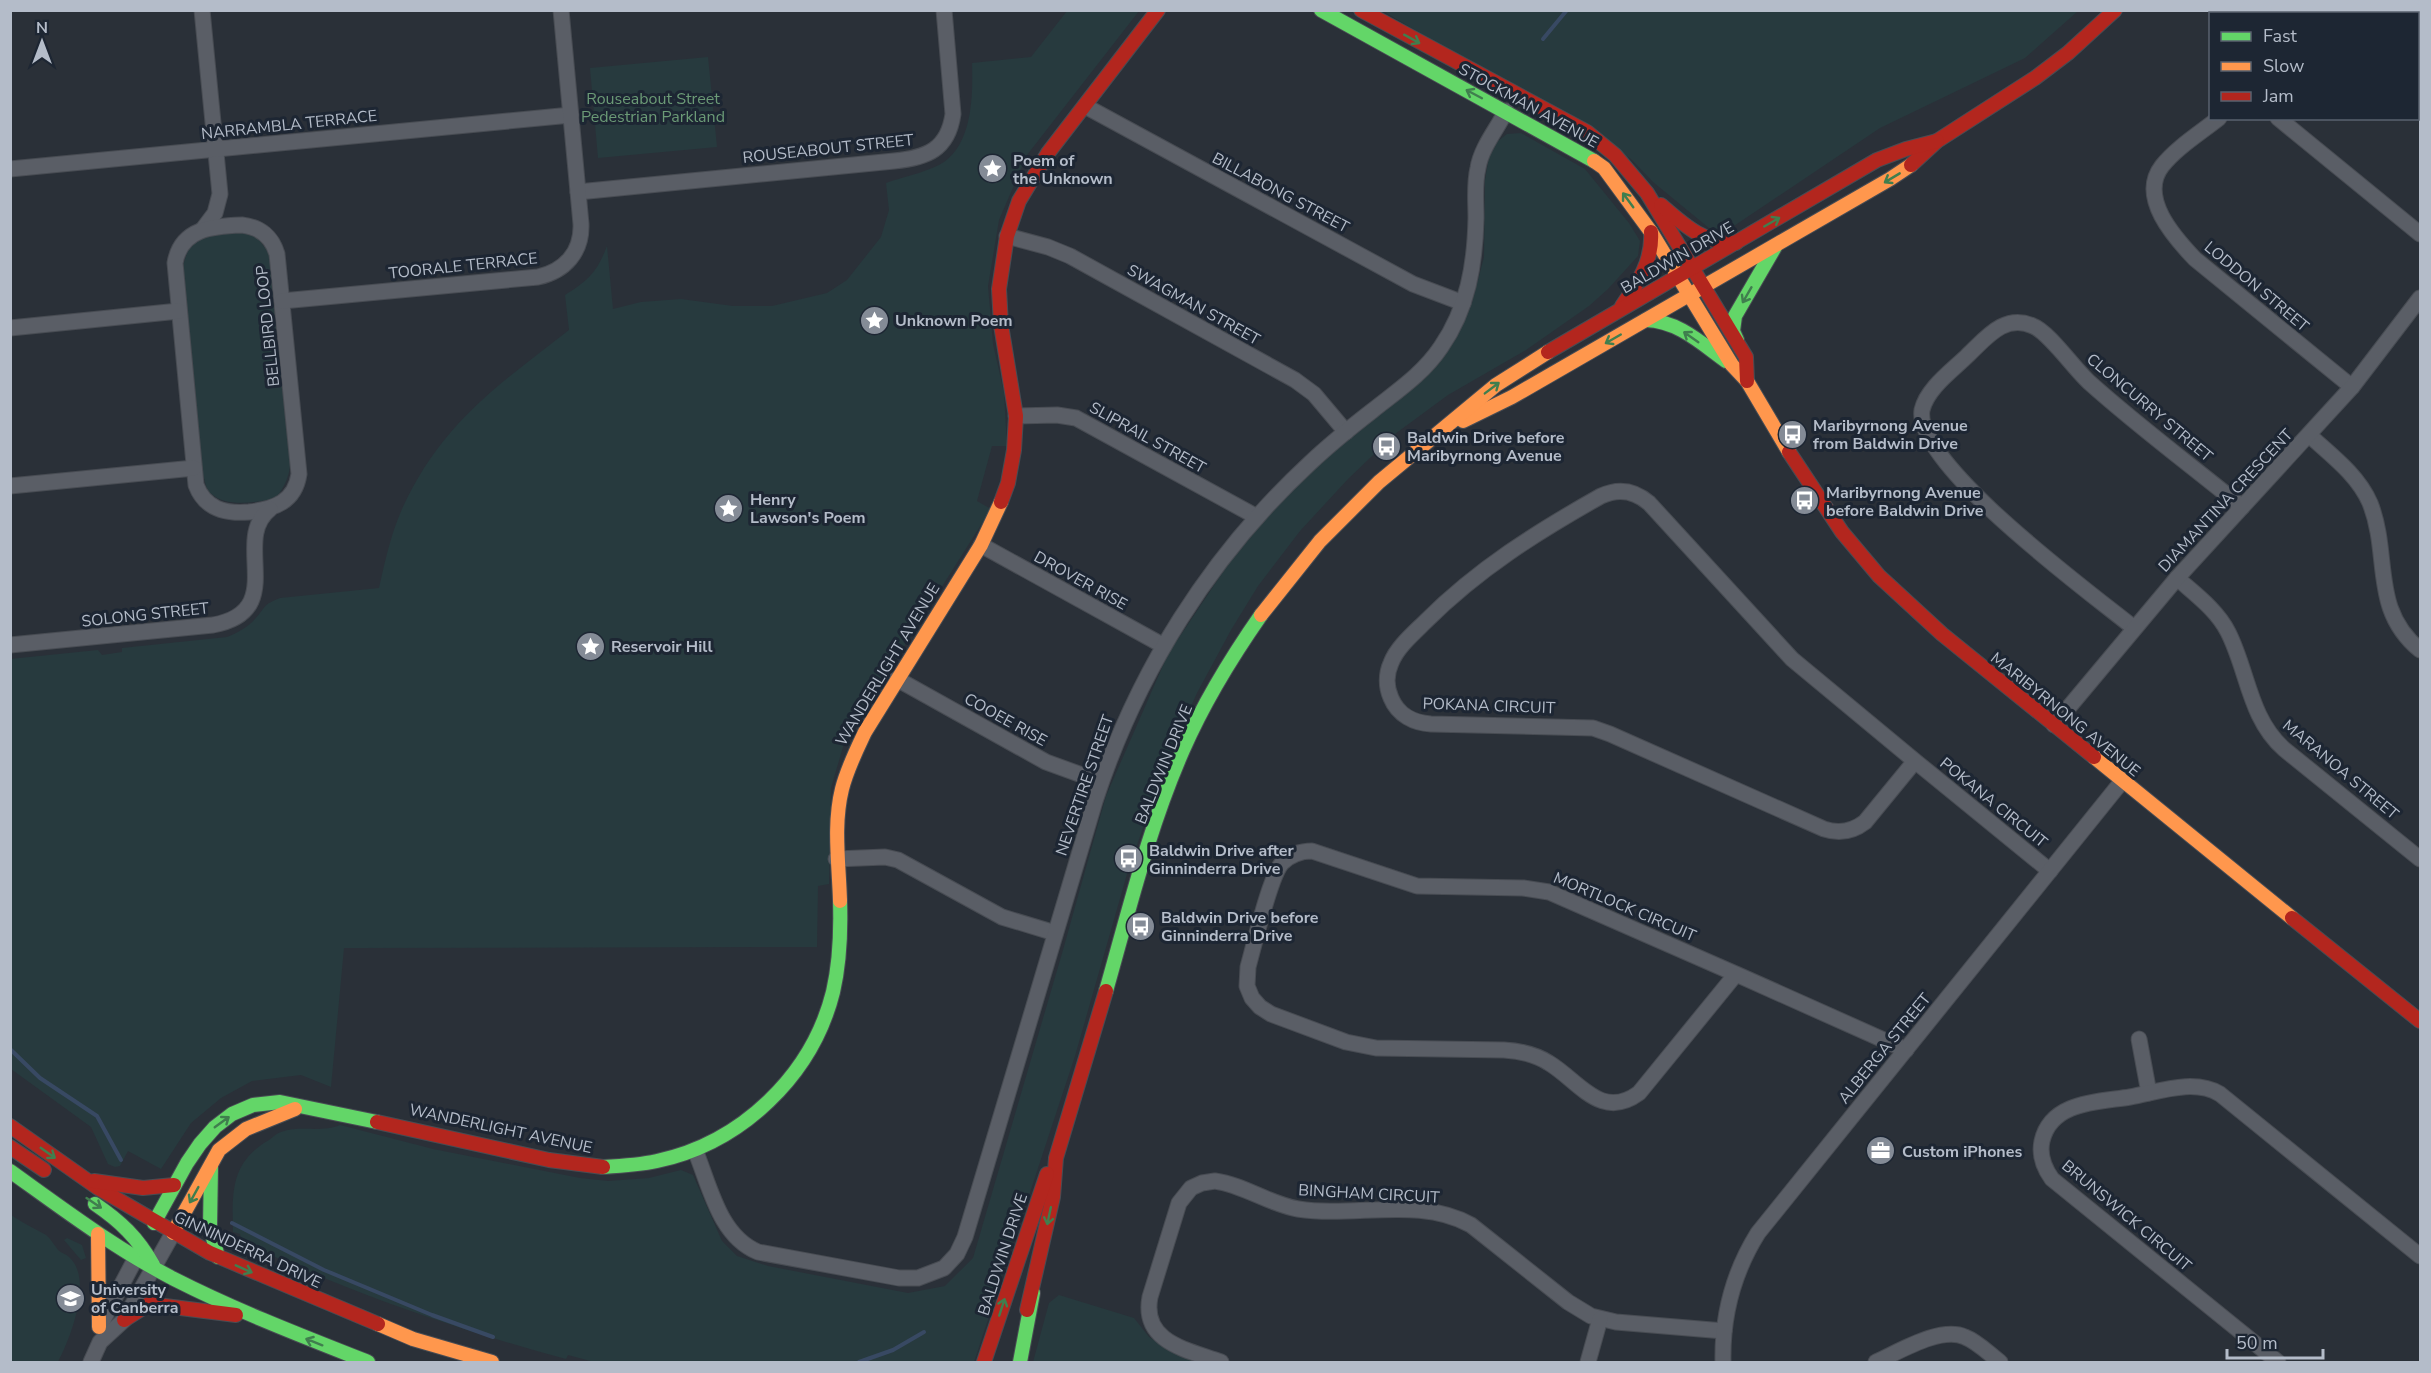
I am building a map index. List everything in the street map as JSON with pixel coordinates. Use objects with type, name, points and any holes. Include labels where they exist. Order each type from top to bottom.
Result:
[{"type":"main road","name":"WANDERLIGHT AVENUE","points":[[154,1223],[197,1145],[225,1119],[248,1108],[272,1102],[286,1102],[299,1107],[327,1110],[576,1165],[610,1167],[645,1164],[695,1150],[728,1134],[770,1101],[794,1074],[813,1044],[827,1011],[839,959],[841,934],[836,859],[837,810],[844,777],[856,746],[981,545],[997,515],[1008,483],[1014,450],[1016,416],[999,308],[1000,272],[1007,236],[1019,201],[1032,176],[1158,10]]},
{"type":"main road","name":"STOCKMAN AVENUE","points":[[1321,10],[1592,158],[1604,168],[1651,232],[1690,294]]},
{"type":"main road","name":"STOCKMAN AVENUE","points":[[1361,10],[1587,132],[1615,155],[1647,193],[1703,287]]},
{"type":"main road","name":"BALDWIN DRIVE","points":[[1448,427],[1502,403],[1903,171],[1937,141],[2035,78],[2068,53],[2115,10]]},
{"type":"main road","name":"BALDWIN DRIVE","points":[[1011,1362],[1033,1293],[1053,1197],[1056,1158],[1160,810],[1183,751],[1211,694],[1245,638],[1311,552],[1379,482],[1448,427],[1479,398],[1514,373],[1877,160],[1937,141]]},
{"type":"main road","points":[[1647,193],[1698,236],[1712,242],[1736,243]]},
{"type":"main road","points":[[1620,310],[1650,260],[1653,248],[1651,232]]},
{"type":"main road","points":[[1740,347],[1733,331],[1735,316],[1775,246]]},
{"type":"main road","name":"MARIBYRNONG AVENUE","points":[[1703,287],[1746,357],[1747,381]]},
{"type":"main road","name":"MARIBYRNONG AVENUE","points":[[1690,294],[1732,365],[1747,381],[1807,482],[1842,532],[1866,561],[1920,616],[2421,1021]]},
{"type":"main road","points":[[1646,320],[1660,320],[1672,324],[1732,365]]},
{"type":"main road","name":"WANDERLIGHT AVENUE","points":[[173,1233],[219,1150],[247,1128],[299,1107]]},
{"type":"main road","name":"GINNINDERRA DRIVE","points":[[10,1126],[154,1223],[218,1257],[413,1339],[492,1362]]},
{"type":"main road","points":[[10,1147],[58,1179]]},
{"type":"main road","name":"BALDWIN DRIVE","points":[[984,1362],[1043,1180],[1056,1158]]},
{"type":"main road","points":[[211,1166],[210,1227],[218,1257]]},
{"type":"main road","points":[[10,1171],[98,1234],[139,1251]]},
{"type":"main road","points":[[86,1179],[143,1188],[174,1185]]},
{"type":"main road","points":[[86,1198],[130,1228],[139,1251],[154,1267],[250,1316],[368,1362]]},
{"type":"main road","points":[[98,1234],[100,1334]]},
{"type":"main road","points":[[1020,1362],[1033,1293]]},
{"type":"main road","points":[[124,1320],[148,1304],[217,1314],[250,1316]]},
{"type":"street","points":[[202,10],[220,194],[227,213],[242,225]]},
{"type":"street","name":"TOORALE TERRACE","points":[[282,301],[538,277],[554,272],[568,262],[580,241],[581,224],[561,10]]},
{"type":"street","name":"ROUSEABOUT STREET","points":[[578,192],[924,156],[943,142],[950,129],[953,114],[944,10]]},
{"type":"street","name":"BILLABONG STREET","points":[[1085,106],[1413,284],[1463,303]]},
{"type":"street","name":"NEVERTIRE STREET","points":[[695,1150],[727,1226],[737,1239],[751,1249],[767,1254],[899,1278],[918,1278],[936,1273],[951,1262],[965,1237],[1101,782],[1129,712],[1164,646],[1207,579],[1257,517],[1300,473],[1346,432],[1421,372],[1449,334],[1468,290],[1474,258],[1478,168],[1506,111]]},
{"type":"street","name":"NARRAMBLA TERRACE","points":[[10,169],[571,115]]},
{"type":"street","name":"LODDON STREET","points":[[2216,120],[2160,169],[2155,181],[2154,193],[2161,213],[2174,234],[2195,259],[2352,387]]},
{"type":"street","points":[[2280,120],[2421,234]]},
{"type":"street","points":[[220,194],[216,213],[203,229],[186,239],[176,256],[175,270],[196,485],[202,497],[217,509],[230,513],[270,509]]},
{"type":"street","points":[[203,229],[242,225]]},
{"type":"street","name":"BELLBIRD LOOP","points":[[242,225],[254,227],[265,234],[275,248],[282,301],[299,474],[290,496],[281,504],[270,509]]},
{"type":"street","name":"SWAGMAN STREET","points":[[1007,236],[1048,247],[1070,256],[1295,380],[1314,394],[1346,432]]},
{"type":"street","name":"DIAMANTINA CRESCENT","points":[[2054,724],[2133,627],[2415,318],[2421,298]]},
{"type":"street","points":[[10,328],[179,311]]},
{"type":"street","name":"CLONCURRY STREET","points":[[2133,627],[2001,519],[1945,461],[1926,434],[1922,423],[1924,405],[1934,389],[1995,329],[2016,322],[2033,326],[2044,333],[2075,369],[2105,396],[2242,507]]},
{"type":"street","name":"SLIPRAIL STREET","points":[[1016,416],[1057,415],[1076,418],[1257,517]]},
{"type":"street","points":[[2309,435],[2355,478],[2366,495],[2373,514],[2385,591],[2391,612],[2401,632],[2421,650]]},
{"type":"street","points":[[10,486],[194,468]]},
{"type":"street","name":"POKANA CIRCUIT","points":[[1915,761],[1865,822],[1855,829],[1836,832],[1824,829],[1593,728],[1417,722],[1404,715],[1394,705],[1387,684],[1388,670],[1398,651],[1417,630],[1481,572],[1527,539],[1600,496],[1613,491],[1626,491],[1638,495],[1648,503],[1792,659],[2050,871]]},
{"type":"street","name":"SOLONG STREET","points":[[10,645],[213,625],[229,621],[248,604],[255,589],[254,541],[258,522],[270,509]]},
{"type":"street","name":"SOLONG STREET","points":[[230,513],[245,523],[254,541]]},
{"type":"street","name":"DROVER RISE","points":[[981,545],[1164,646]]},
{"type":"street","name":"MARANOA STREET","points":[[2177,578],[2223,623],[2233,643],[2259,717],[2276,742],[2421,859]]},
{"type":"street","name":"COOEE RISE","points":[[897,679],[1046,762],[1101,782]]},
{"type":"street","name":"ALBERGA STREET","points":[[1723,1362],[1724,1331],[1735,1280],[1758,1233],[2123,780]]},
{"type":"street","name":"MORTLOCK CIRCUIT","points":[[1736,974],[1639,1094],[1615,1103],[1595,1098],[1551,1064],[1523,1052],[1376,1048],[1346,1042],[1265,1011],[1252,998],[1246,980],[1276,872],[1283,862],[1294,855],[1312,850],[1417,886],[1523,888],[1549,892],[1736,974],[1905,1050]]},
{"type":"street","points":[[836,859],[885,857],[898,860],[1002,917],[1055,933]]},
{"type":"street","points":[[2139,1039],[2149,1093]]},
{"type":"street","name":"BRUNSWICK CIRCUIT","points":[[2278,1362],[2058,1184],[2044,1167],[2041,1153],[2042,1139],[2048,1125],[2058,1115],[2078,1106],[2149,1093],[2195,1086],[2214,1091],[2421,1256]]},
{"type":"street","name":"BINGHAM CIRCUIT","points":[[1221,1362],[1163,1338],[1154,1327],[1149,1310],[1150,1298],[1179,1203],[1191,1188],[1209,1182],[1227,1184],[1300,1209],[1424,1211],[1453,1216],[1471,1225],[1575,1308],[1600,1319],[1724,1331]]},
{"type":"street","name":"WANDERLIGHT AVENUE","points":[[91,1362],[100,1334],[154,1223]]},
{"type":"street","points":[[100,1334],[124,1320],[173,1233]]},
{"type":"street","points":[[1588,1362],[1600,1319]]},
{"type":"street","points":[[1876,1362],[1935,1337],[1952,1334],[1969,1339],[2000,1362]]},
{"type":"green space","name":"Reservoir Hill","points":[[1067,11],[1139,11],[1027,155],[999,220],[988,286],[993,344],[1004,393],[1007,446],[992,446],[977,501],[991,509],[845,740],[831,788],[829,884],[818,886],[817,947],[344,948],[331,1087],[301,1075],[252,1081],[221,1098],[191,1123],[161,1169],[128,1151],[120,1166],[115,1167],[108,1164],[91,1127],[11,1069],[10,659],[98,650],[102,655],[122,652],[122,648],[227,637],[246,627],[267,604],[280,598],[379,588],[398,518],[417,479],[434,453],[473,409],[569,330],[565,295],[591,275],[600,263],[607,246],[613,309],[641,302],[681,299],[733,306],[772,306],[827,293],[847,280],[881,237],[889,210],[886,183],[939,165],[959,146],[969,119],[972,63],[1031,57]]},
{"type":"green space","points":[[1383,11],[2078,11],[2025,58],[1880,128],[1728,230],[1709,228],[1653,182],[1631,159]]},
{"type":"green space","name":"Rouseabout Street Pedestrian Parkland","points":[[708,57],[717,147],[598,158],[590,68]]},
{"type":"green space","points":[[1521,133],[1585,169],[1629,223],[1640,241],[1638,256],[1589,306],[1526,350],[1448,395],[1395,434],[1348,479],[1300,531],[1258,586],[1231,630],[1197,693],[1165,764],[1127,874],[1075,1056],[974,1362],[594,1362],[568,1355],[566,1359],[456,1326],[376,1298],[280,1259],[241,1239],[240,1234],[233,1232],[236,1179],[247,1158],[281,1132],[340,1125],[433,1149],[580,1178],[608,1181],[649,1178],[681,1170],[693,1175],[722,1241],[737,1256],[768,1266],[908,1293],[945,1286],[973,1258],[1106,796],[1168,654],[1229,563],[1280,502],[1347,439],[1416,386],[1445,353],[1472,303],[1484,257],[1485,180],[1489,157],[1498,141],[1507,134]]},
{"type":"green space","points":[[238,228],[257,237],[271,256],[291,448],[288,475],[275,499],[241,503],[225,501],[210,493],[203,475],[183,267],[190,247],[202,236]]},
{"type":"green space","points":[[10,1214],[46,1235],[58,1250],[69,1257],[80,1279],[77,1309],[58,1362],[11,1362]]},
{"type":"green space","points":[[67,1238],[82,1245],[86,1258],[81,1260],[64,1240]]},
{"type":"green space","points":[[1059,1295],[1134,1318],[1149,1337],[1181,1356],[1201,1362],[1033,1362],[1049,1303]]},
{"type":"waterway","points":[[1543,39],[1567,10]]},
{"type":"waterway","points":[[10,1049],[40,1078],[97,1116],[121,1160]]},
{"type":"waterway","points":[[232,1223],[324,1270],[432,1315],[493,1337]]},
{"type":"waterway","points":[[859,1362],[893,1350],[924,1332]]},
{"type":"traffic: fast","points":[[1321,10],[1594,161]]},
{"type":"traffic: fast","points":[[1737,340],[1733,331],[1735,316],[1775,247]]},
{"type":"traffic: fast","points":[[1646,320],[1658,321],[1679,329],[1726,361]]},
{"type":"traffic: fast","points":[[1106,991],[1140,869],[1171,779],[1191,732],[1209,698],[1261,615]]},
{"type":"traffic: fast","points":[[603,1167],[657,1161],[688,1152],[717,1139],[744,1122],[769,1101],[790,1078],[823,1023],[833,992],[840,947],[840,901]]},
{"type":"traffic: fast","points":[[154,1223],[200,1144],[215,1127],[232,1114],[253,1105],[280,1102],[377,1122]]},
{"type":"traffic: fast","points":[[211,1166],[210,1227],[218,1257]]},
{"type":"traffic: fast","points":[[10,1171],[111,1242],[174,1279],[294,1333],[368,1362]]},
{"type":"traffic: fast","points":[[95,1204],[128,1231],[153,1265]]},
{"type":"traffic: fast","points":[[1020,1362],[1033,1293]]},
{"type":"traffic: slow","points":[[1594,161],[1604,168],[1651,232],[1732,365],[1747,381],[1789,452]]},
{"type":"traffic: slow","points":[[1463,421],[1512,397],[1911,165]]},
{"type":"traffic: slow","points":[[1261,615],[1320,541],[1379,482],[1496,385],[1548,352]]},
{"type":"traffic: slow","points":[[840,901],[838,816],[842,789],[849,767],[865,732],[981,545],[1001,502]]},
{"type":"traffic: slow","points":[[2094,757],[2292,918]]},
{"type":"traffic: slow","points":[[173,1233],[219,1150],[246,1129],[295,1109]]},
{"type":"traffic: slow","points":[[98,1234],[99,1327]]},
{"type":"traffic: slow","points":[[378,1324],[413,1339],[492,1362]]},
{"type":"traffic: jam","points":[[1001,502],[1008,483],[1014,450],[1016,416],[1001,325],[999,289],[1007,236],[1019,201],[1048,153],[1158,10]]},
{"type":"traffic: jam","points":[[1361,10],[1587,132],[1615,155],[1647,193],[1746,357],[1747,381]]},
{"type":"traffic: jam","points":[[1911,165],[1937,141],[2035,78],[2068,53],[2115,10]]},
{"type":"traffic: jam","points":[[1548,352],[1877,160],[1937,141]]},
{"type":"traffic: jam","points":[[1661,205],[1686,226],[1704,237],[1736,243]]},
{"type":"traffic: jam","points":[[1622,306],[1639,280],[1647,262],[1651,232]]},
{"type":"traffic: jam","points":[[1789,452],[1842,532],[1879,576],[1942,634],[2094,757]]},
{"type":"traffic: jam","points":[[2292,918],[2420,1021]]},
{"type":"traffic: jam","points":[[1027,1310],[1053,1197],[1056,1158],[1106,991]]},
{"type":"traffic: jam","points":[[377,1122],[549,1160],[603,1167]]},
{"type":"traffic: jam","points":[[10,1126],[98,1188],[210,1253],[378,1324]]},
{"type":"traffic: jam","points":[[10,1147],[44,1170]]},
{"type":"traffic: jam","points":[[984,1362],[1047,1174]]},
{"type":"traffic: jam","points":[[94,1181],[143,1188],[174,1185]]},
{"type":"traffic: jam","points":[[124,1320],[149,1304],[236,1315]]},
{"type":"place","name":"Poem of the Unknown","points":[[992,169]]},
{"type":"place","name":"Unknown Poem","points":[[874,320]]},
{"type":"place","name":"Maribyrnong Avenue from Baldwin Drive","points":[[1792,434]]},
{"type":"place","name":"Baldwin Drive before Maribyrnong Avenue","points":[[1386,446]]},
{"type":"place","name":"Maribyrnong Avenue before Baldwin Drive","points":[[1805,501]]},
{"type":"place","name":"Henry Lawson's Poem","points":[[729,508]]},
{"type":"place","name":"Reservoir Hill","points":[[590,646]]},
{"type":"place","name":"Baldwin Drive after Ginninderra Drive","points":[[1128,859]]},
{"type":"place","name":"Baldwin Drive before Ginninderra Drive","points":[[1140,926]]},
{"type":"place","name":"Custom iPhones","points":[[1881,1151]]},
{"type":"place","name":"University of Canberra","points":[[70,1298]]}]
